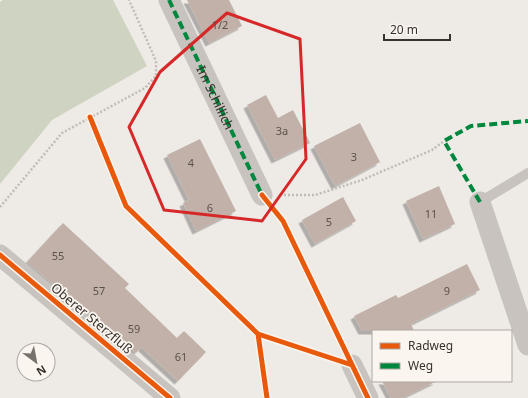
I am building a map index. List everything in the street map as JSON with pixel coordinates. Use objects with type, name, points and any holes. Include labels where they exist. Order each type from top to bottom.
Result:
[{"type":"street","name":"Im Schillich","points":[[169,0],[262,195]]},
{"type":"street","points":[[480,202],[528,345]]},
{"type":"street","name":"Oberer Sterzfluß","points":[[0,255],[170,398]]},
{"type":"street","points":[[352,365],[368,398]]},
{"type":"lane","points":[[480,202],[528,173]]},
{"type":"path","points":[[0,207],[62,133],[145,88],[156,76],[156,61],[129,0]]},
{"type":"path","points":[[90,117],[126,206],[258,334],[352,365]]},
{"type":"path","points":[[262,195],[315,195],[362,180],[432,150],[444,141]]},
{"type":"path","points":[[262,195],[283,221],[352,365]]},
{"type":"path","points":[[258,334],[267,398]]},
{"type":"highlighted area","points":[[227,13],[300,39],[306,159],[262,221],[164,210],[129,127],[160,72]]},
{"type":"green space","points":[[3,0],[113,0],[147,66],[52,120],[0,184],[0,2]]},
{"type":"building","points":[[187,0],[229,0],[242,26],[209,43]]},
{"type":"building","points":[[266,95],[278,118],[293,110],[310,143],[275,160],[247,105]]},
{"type":"building","points":[[360,123],[380,162],[335,186],[314,146]]},
{"type":"building","points":[[200,139],[236,211],[196,231],[183,203],[189,200],[167,155]]},
{"type":"building","points":[[439,186],[455,224],[423,239],[406,201]]},
{"type":"building","points":[[343,197],[356,221],[315,244],[302,220]]},
{"type":"building","points":[[63,223],[129,284],[125,288],[177,338],[184,331],[206,352],[178,381],[141,347],[136,353],[56,284],[54,285],[27,262]]},
{"type":"building","points":[[467,264],[480,290],[411,324],[414,330],[362,331],[354,316],[396,295],[398,298]]},
{"type":"building","points":[[383,382],[435,382],[402,398],[391,398]]},
{"type":"marked path","points":[[169,0],[262,195]]},
{"type":"marked path","points":[[480,202],[444,141],[471,126],[528,121]]},
{"type":"cycle path","points":[[90,117],[126,206],[258,334]]},
{"type":"cycle path","points":[[262,195],[283,221],[368,398]]},
{"type":"cycle path","points":[[0,255],[170,398]]},
{"type":"cycle path","points":[[267,398],[258,334],[352,365]]}]
